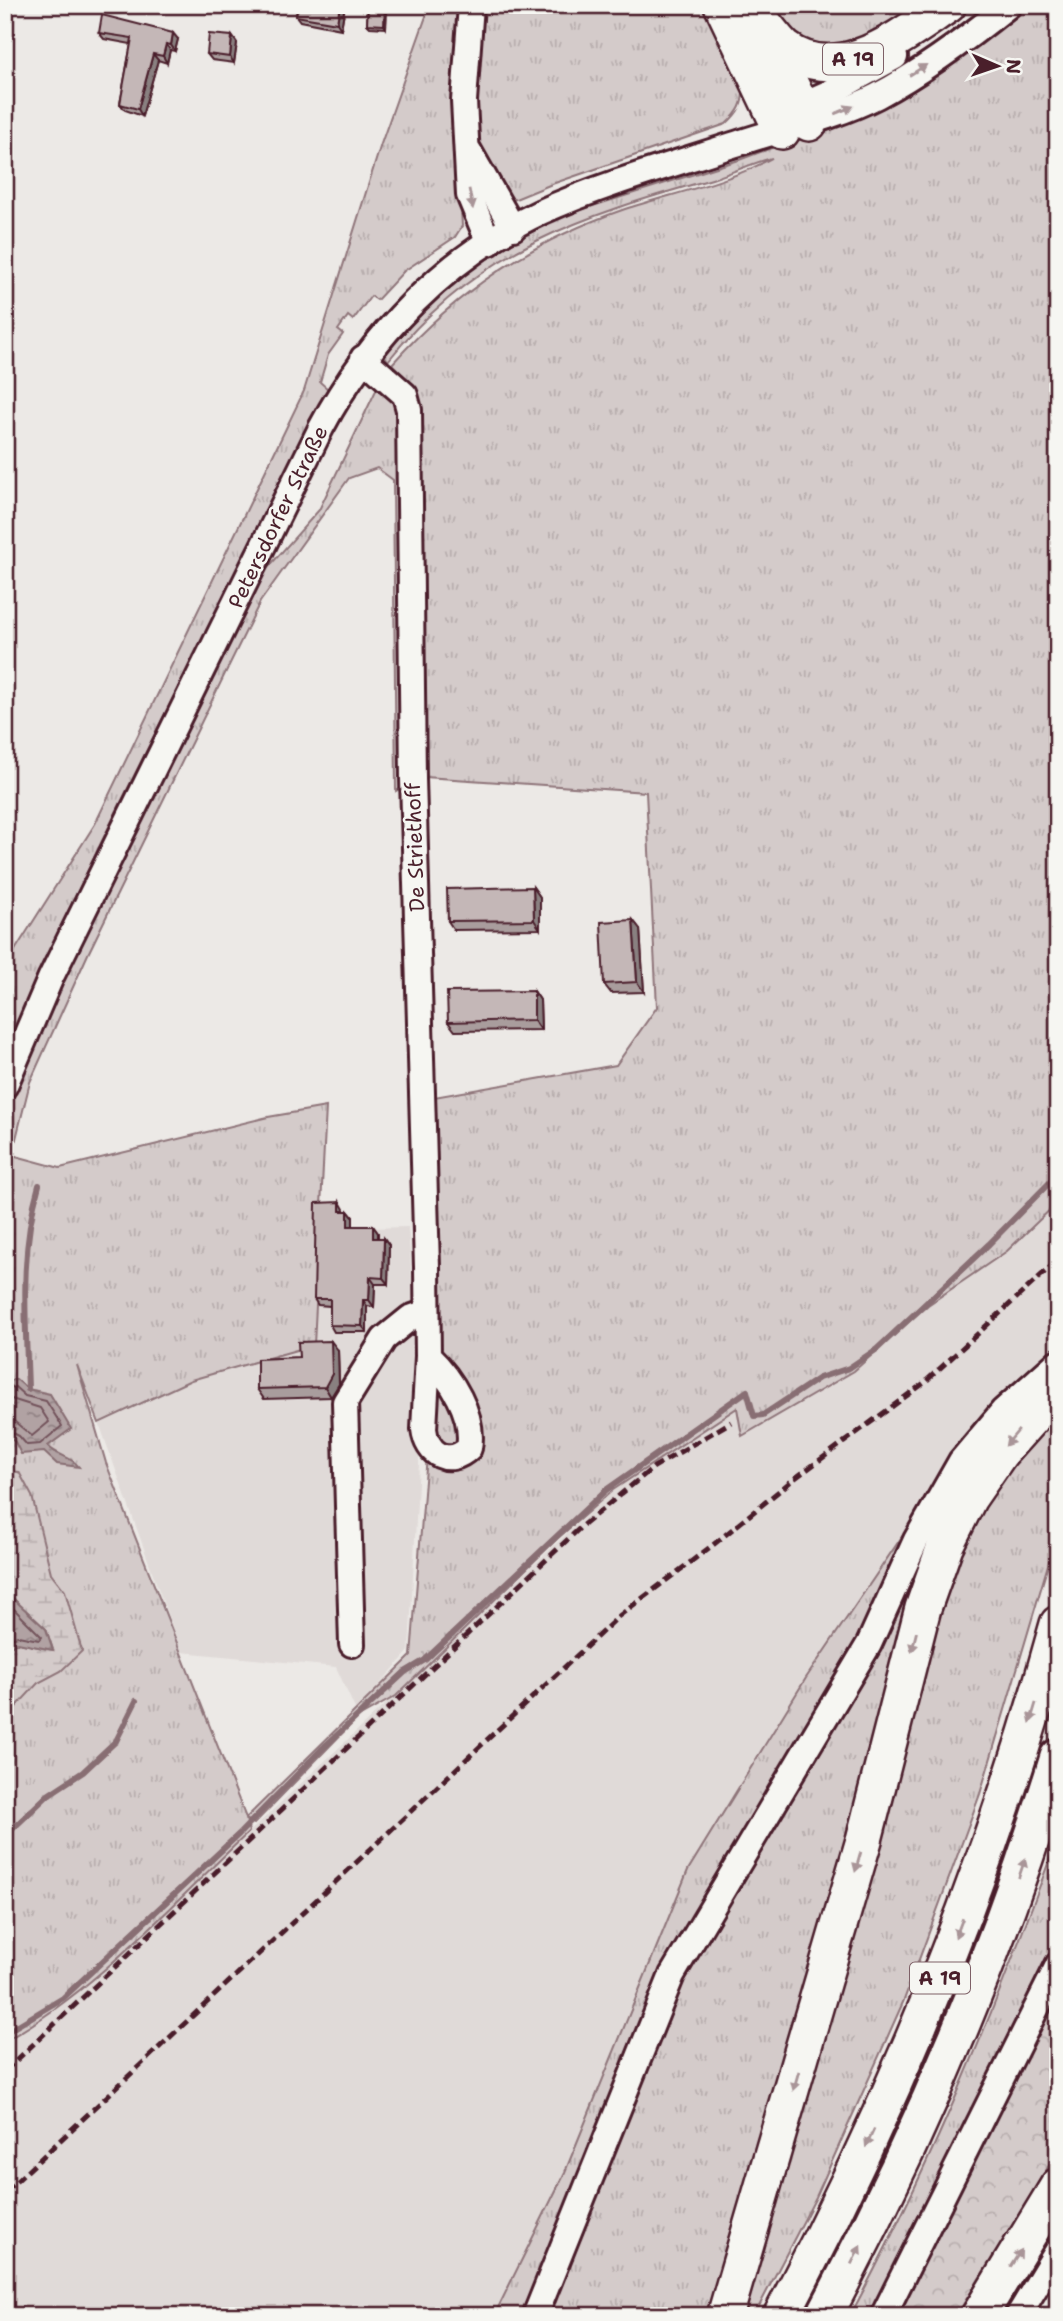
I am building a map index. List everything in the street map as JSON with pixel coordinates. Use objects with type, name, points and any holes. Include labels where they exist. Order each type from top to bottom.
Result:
[{"type":"highway","points":[[722,5],[792,119]]},
{"type":"highway","name":"A 19","points":[[757,12],[786,48],[808,58],[830,62],[851,60],[885,46],[948,5]]},
{"type":"highway","name":"A 19","points":[[757,12],[773,51],[792,119]]},
{"type":"highway","points":[[725,2316],[861,1853],[923,1608],[936,1571],[969,1498],[1000,1453],[1058,1388]]},
{"type":"highway","name":"A 19","points":[[781,2316],[833,2216],[929,2005],[1006,1799],[1058,1624]]},
{"type":"highway","name":"A 19","points":[[824,2316],[888,2190],[963,2023],[1021,1871],[1058,1758]]},
{"type":"highway","points":[[979,2316],[1058,2186]]},
{"type":"street","points":[[471,5],[464,91],[469,151],[469,195],[489,243]]},
{"type":"street","name":"Petersdorfer Straße","points":[[5,1085],[51,977],[321,428],[363,358],[424,294],[489,243],[513,228],[566,202],[747,141],[792,119],[835,90],[905,51],[969,5]]},
{"type":"street","name":"Petersdorfer Straße","points":[[792,119],[878,95],[936,59],[1009,5]]},
{"type":"street","points":[[469,151],[513,228]]},
{"type":"street","name":"De Striethoff","points":[[363,358],[405,395],[409,410],[412,779],[428,1356]]},
{"type":"street","points":[[352,1644],[345,1402],[384,1339],[410,1318],[427,1312]]},
{"type":"street","points":[[535,2316],[672,1975],[869,1644],[916,1540],[961,1461],[1003,1411],[1058,1362]]},
{"type":"street","points":[[883,2316],[1058,1965]]},
{"type":"street","points":[[1018,2316],[1058,2250]]},
{"type":"shaded area","points":[[1058,1202],[1058,1347],[1012,1391],[958,1454],[806,1678],[688,1869],[565,2172],[494,2316],[5,2316],[5,2041],[42,2020],[109,1964],[613,1490],[738,1408],[741,1435],[854,1371],[928,1305],[1007,1251]]},
{"type":"shaded area","points":[[408,1227],[416,1334],[419,1464],[409,1651],[356,1711],[336,1667],[181,1652],[99,1423],[191,1380],[314,1345],[321,1229]]},
{"type":"green space","points":[[430,5],[460,5],[455,101],[462,226],[455,237],[404,271],[377,300],[371,296],[353,320],[348,316],[338,330],[343,334],[328,355],[320,382],[329,390],[122,800],[5,1050],[5,966],[95,824],[304,391],[381,144]]},
{"type":"green space","points":[[471,5],[705,5],[743,86],[743,98],[726,124],[552,184],[501,205],[469,151]]},
{"type":"green space","points":[[765,5],[934,5],[840,52],[799,43]]},
{"type":"green space","points":[[1029,5],[1058,5],[1058,1202],[1007,1251],[928,1305],[854,1371],[742,1436],[737,1408],[613,1490],[557,1539],[396,1696],[357,1718],[254,1824],[246,1819],[249,1832],[133,1944],[72,1997],[5,2041],[5,1117],[53,998],[193,710],[265,571],[319,510],[378,386],[397,401],[406,785],[396,791],[393,480],[377,468],[349,478],[260,602],[88,954],[30,1082],[12,1155],[60,1168],[268,1117],[326,1107],[314,1345],[191,1380],[99,1423],[77,1365],[106,1463],[246,1818],[411,1656],[438,1318],[434,1097],[616,1065],[657,1007],[646,792],[425,777],[413,393],[404,376],[392,364],[443,313],[470,291],[498,271],[558,236],[625,209],[719,181],[772,158],[619,207],[534,242],[494,264],[457,291],[422,323],[388,361],[384,355],[431,302],[471,269],[520,238],[564,215],[739,160],[836,124],[977,45]]},
{"type":"green space","points":[[1058,1347],[1058,1531],[980,1794],[904,2000],[816,2197],[754,2316],[494,2316],[565,2172],[688,1870],[806,1678],[958,1454],[1012,1391]]},
{"type":"green space","points":[[5,1471],[19,1472],[32,1496],[51,1573],[65,1591],[82,1651],[61,1671],[38,1683],[5,1719],[5,1647],[18,1643],[53,1650],[46,1629],[5,1591]]},
{"type":"green space","points":[[1058,1836],[1058,1937],[873,2316],[850,2316],[909,2199],[963,2080]]},
{"type":"green space","points":[[1058,1985],[1058,2151],[956,2316],[893,2316]]},
{"type":"water","points":[[16,1379],[28,1389],[50,1394],[71,1429],[48,1446],[79,1467],[57,1464],[44,1452],[21,1454],[15,1442],[5,1434],[5,1382]]},
{"type":"water","points":[[5,1591],[46,1629],[53,1650],[18,1643],[5,1647]]},
{"type":"building","points":[[298,5],[340,5],[337,23],[296,16]]},
{"type":"building","points":[[368,5],[385,5],[384,25],[367,24]]},
{"type":"building","points":[[102,15],[173,33],[171,45],[166,44],[163,56],[153,54],[138,109],[120,104],[132,38],[99,33]]},
{"type":"building","points":[[209,34],[232,36],[230,57],[207,54]]},
{"type":"building","points":[[533,887],[534,920],[448,921],[447,889]]},
{"type":"building","points":[[633,920],[637,982],[604,984],[601,922]]},
{"type":"building","points":[[534,991],[534,1020],[448,1022],[447,992]]},
{"type":"building","points":[[340,1202],[340,1211],[348,1211],[348,1226],[373,1226],[373,1238],[384,1238],[383,1278],[370,1277],[369,1300],[363,1300],[362,1326],[330,1325],[330,1299],[314,1299],[316,1203]]},
{"type":"building","points":[[331,1341],[332,1374],[325,1387],[257,1389],[257,1359],[299,1357],[298,1342]]},
{"type":"waterway","points":[[5,2033],[63,1998],[239,1834],[321,1750],[405,1672],[425,1660],[606,1490],[747,1391],[754,1416],[763,1415],[819,1378],[849,1368],[877,1349],[989,1244],[1058,1174]]},
{"type":"waterway","points":[[28,1389],[26,1261],[39,1185]]},
{"type":"waterway","points":[[5,1836],[48,1795],[83,1772],[116,1741],[136,1701]]},
{"type":"railway","points":[[5,2192],[619,1616],[790,1482],[924,1383],[1058,1260]]},
{"type":"railway","points":[[5,2071],[583,1525],[654,1467],[731,1422]]}]
